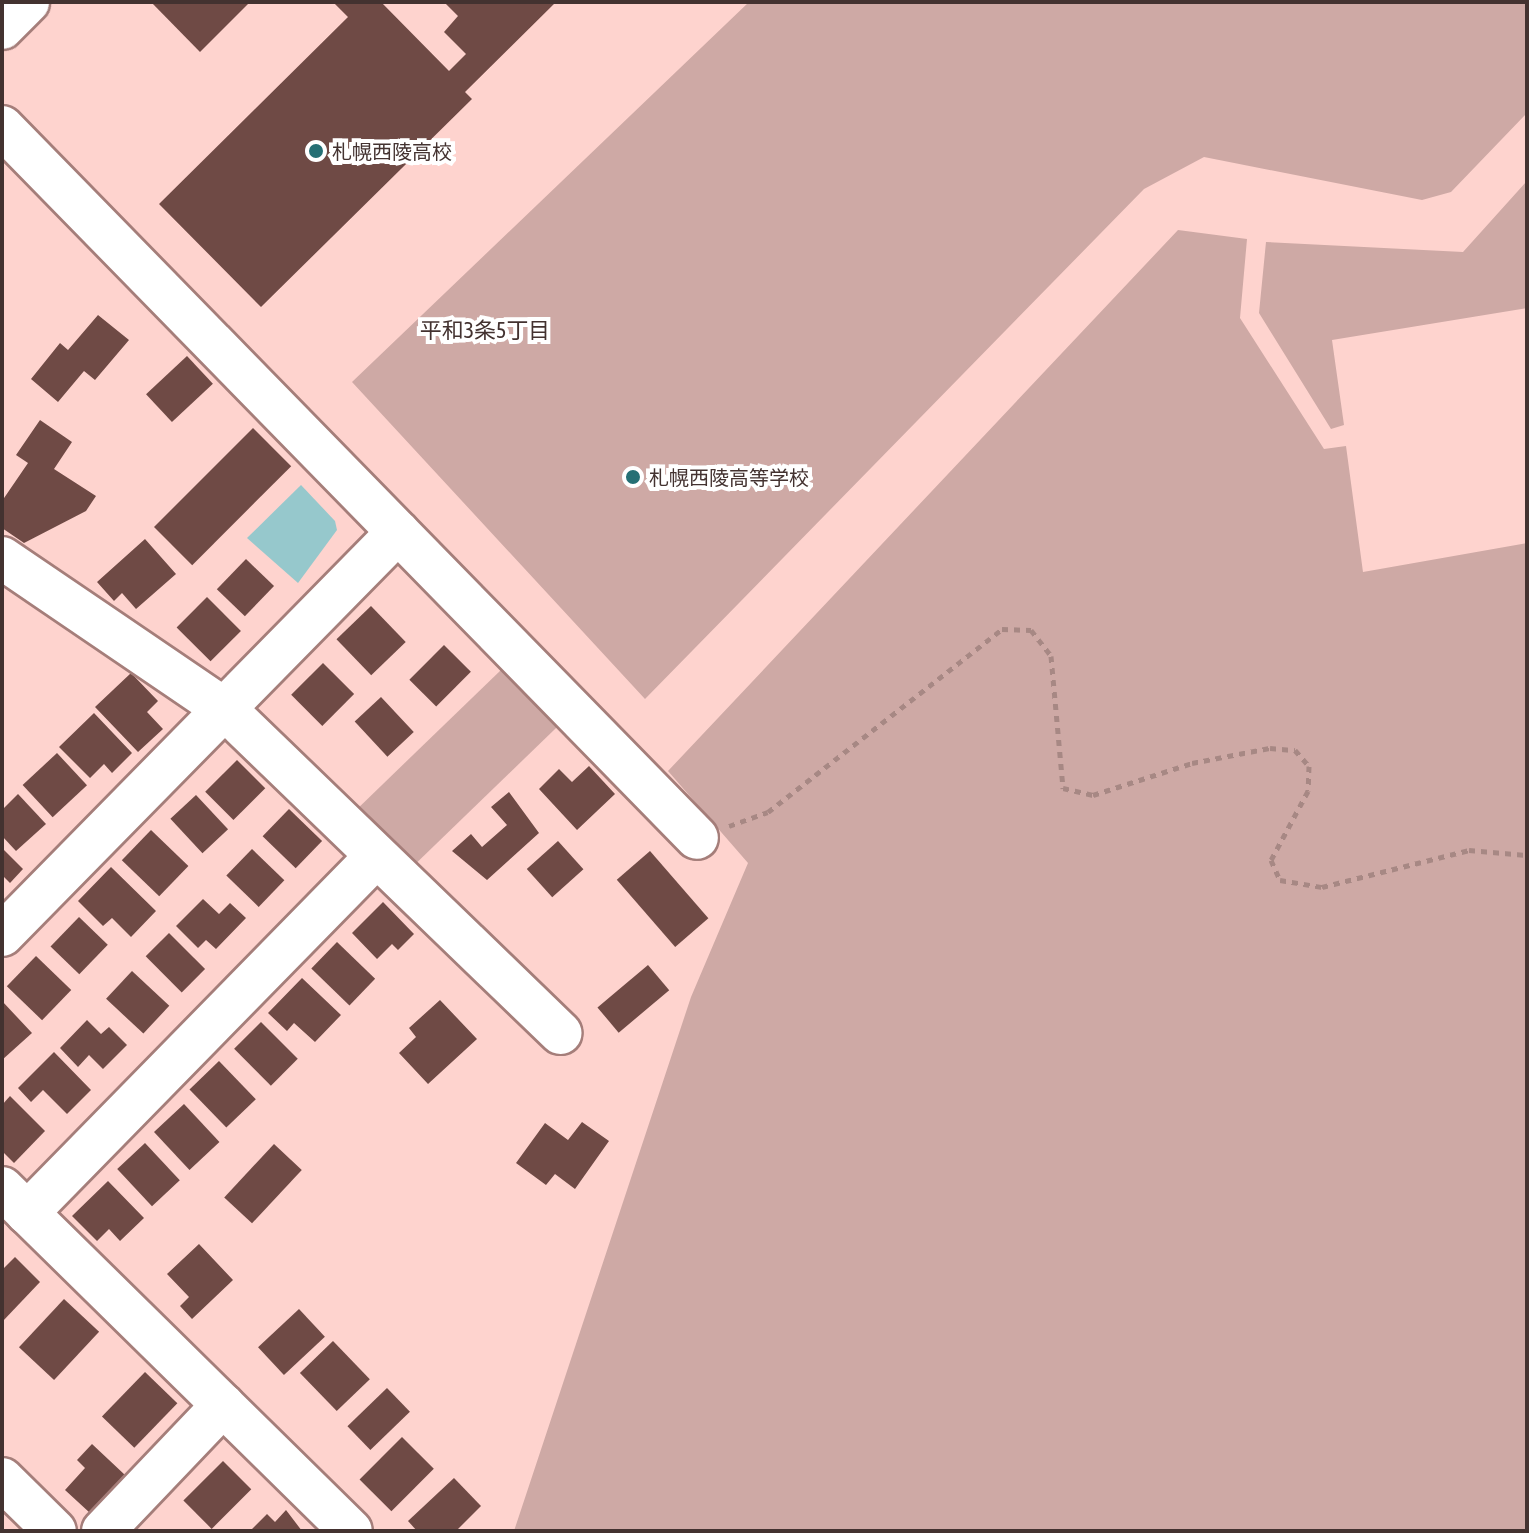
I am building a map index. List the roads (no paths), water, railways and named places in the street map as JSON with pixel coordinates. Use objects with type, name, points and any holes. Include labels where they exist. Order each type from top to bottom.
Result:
[{"type":"street","points":[[2,28],[28,2]]},
{"type":"street","points":[[2,127],[697,838]]},
{"type":"street","points":[[2,935],[398,532]]},
{"type":"street","points":[[2,558],[226,710],[561,1033]]},
{"type":"street","points":[[351,1531],[15,1201],[376,857]]},
{"type":"street","points":[[103,1531],[223,1405]]},
{"type":"street","points":[[2,1479],[55,1531]]},
{"type":"water","points":[[301,485],[335,521],[337,530],[298,583],[247,538]]},
{"type":"place","name":"札幌西陵高校","points":[[316,151]]},
{"type":"place","name":"札幌西陵高等学校","points":[[633,477]]},
{"type":"district","name":"平和3条5丁目","points":[[485,331]]}]
